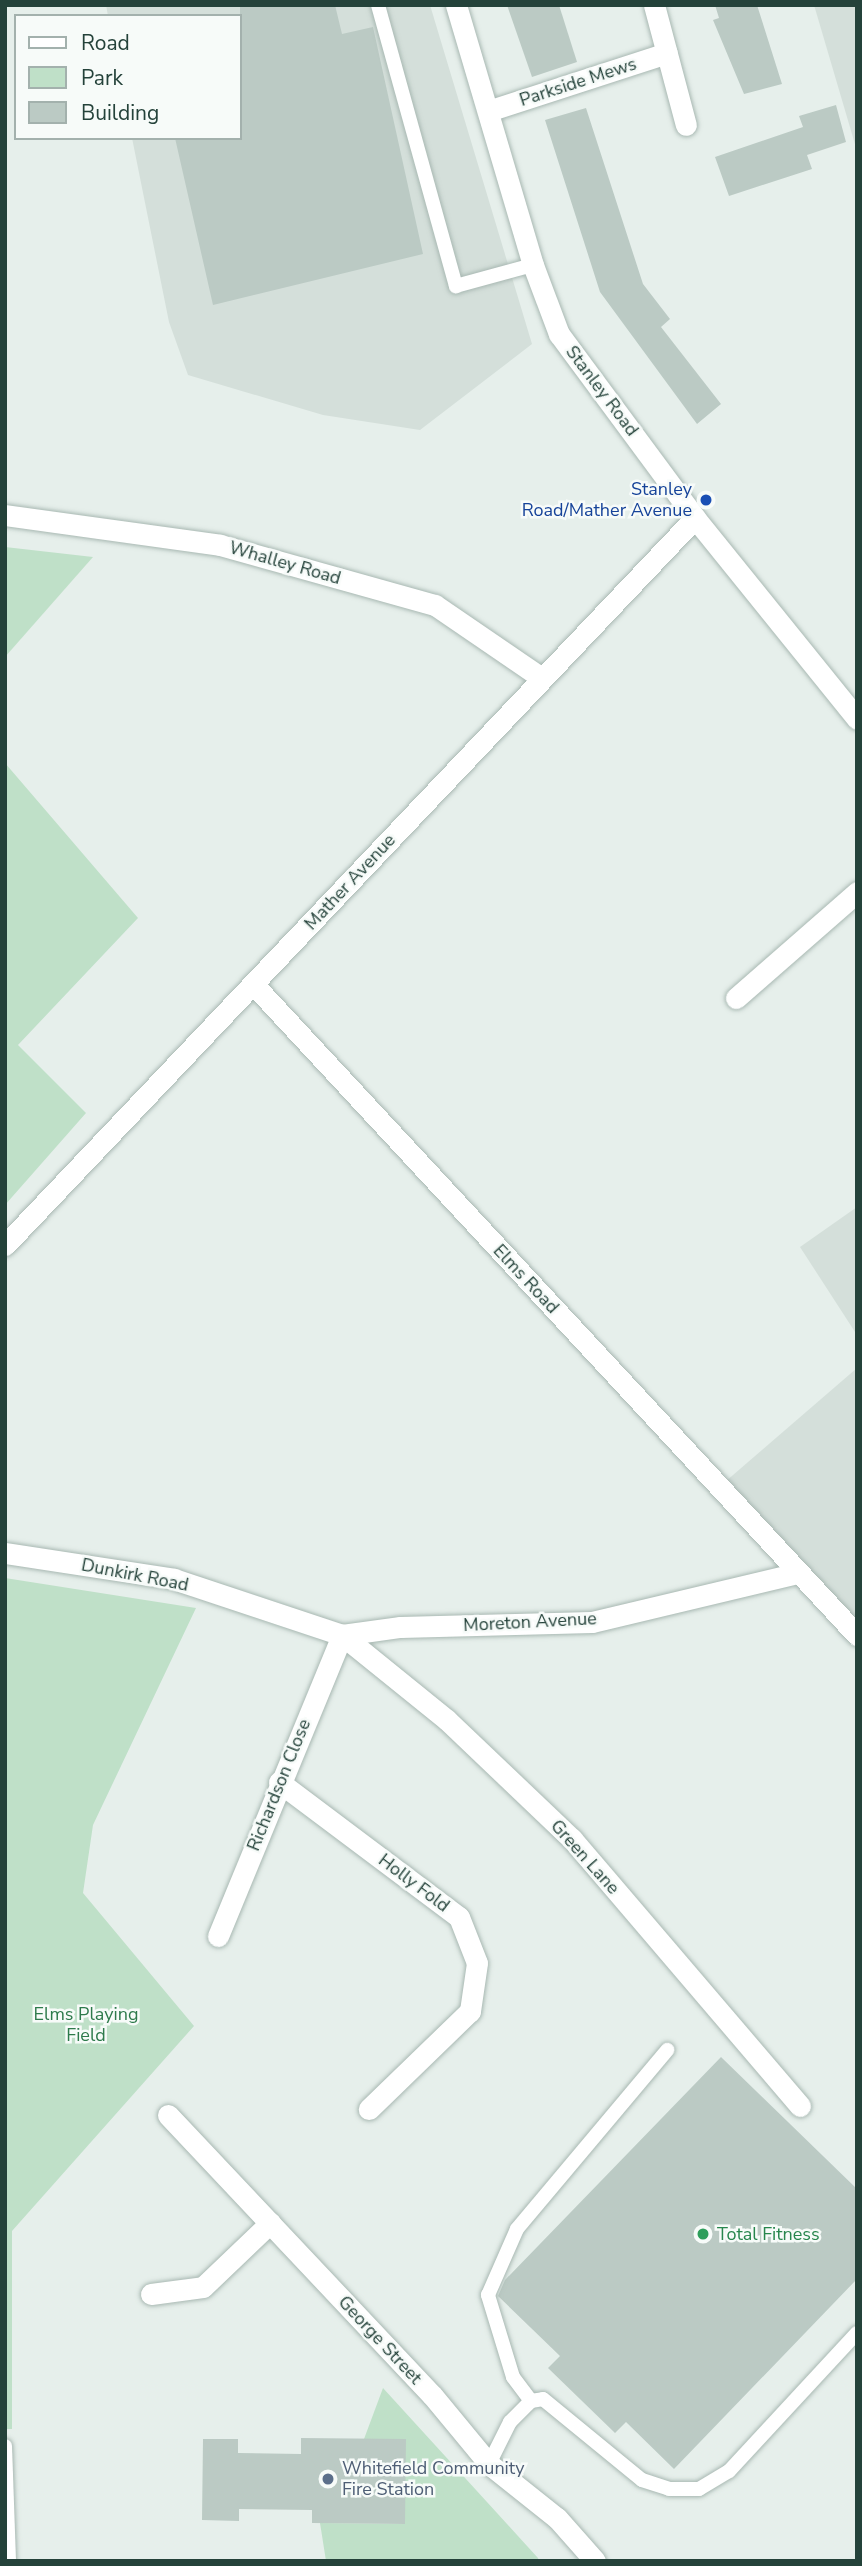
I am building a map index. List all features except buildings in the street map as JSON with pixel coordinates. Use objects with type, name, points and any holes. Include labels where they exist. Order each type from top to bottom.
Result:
[{"type":"street","name":"Stanley Road","points":[[456,5],[533,265],[559,334],[695,518],[857,719]]},
{"type":"street","points":[[654,5],[686,125]]},
{"type":"street","name":"Parkside Mews","points":[[488,111],[667,53]]},
{"type":"street","name":"Whalley Road","points":[[5,515],[220,545],[435,605],[540,677]]},
{"type":"street","name":"Mather Avenue","points":[[5,1245],[254,985],[540,677],[695,518]]},
{"type":"street","points":[[736,998],[857,892]]},
{"type":"street","name":"Elms Road","points":[[254,985],[857,1635]]},
{"type":"street","name":"Dunkirk Road","points":[[5,1553],[174,1579],[342,1635]]},
{"type":"street","name":"Moreton Avenue","points":[[342,1635],[400,1627],[592,1622],[798,1573]]},
{"type":"street","name":"Richardson Close","points":[[218,1936],[279,1782],[342,1635]]},
{"type":"street","name":"Green Lane","points":[[342,1635],[447,1720],[572,1839],[800,2106]]},
{"type":"street","name":"Holly Fold","points":[[279,1782],[459,1917],[477,1963],[470,2011],[369,2109]]},
{"type":"street","name":"George Street","points":[[168,2115],[432,2395],[489,2464],[571,2531],[595,2561]]},
{"type":"street","points":[[150,2294],[203,2287],[270,2223]]},
{"type":"lane","points":[[378,5],[456,286],[533,265]]},
{"type":"lane","points":[[667,2050],[517,2229],[488,2295],[513,2377],[531,2401],[554,2403],[642,2480],[669,2489],[699,2489],[729,2472],[857,2333]]},
{"type":"lane","points":[[489,2464],[510,2422],[531,2401]]},
{"type":"lane","points":[[5,2446],[9,2561]]},
{"type":"shaded area","points":[[106,5],[430,5],[532,344],[420,430],[323,415],[188,375],[169,322],[132,140],[242,140],[242,14],[108,14]]},
{"type":"shaded area","points":[[814,5],[857,5],[857,151]]},
{"type":"shaded area","points":[[857,1207],[857,1335],[800,1247]]},
{"type":"shaded area","points":[[857,1368],[857,1640],[718,1488]]},
{"type":"green space","points":[[5,547],[93,557],[5,657]]},
{"type":"green space","points":[[5,763],[138,918],[18,1045],[86,1113],[5,1205]]},
{"type":"green space","name":"Elms Playing Field","points":[[5,1578],[196,1608],[93,1825],[83,1893],[194,2026],[12,2231],[12,2429],[5,2429]]},
{"type":"green space","points":[[383,2388],[539,2561],[326,2561],[320,2523],[405,2524],[405,2505],[394,2504],[406,2440],[364,2439]]},
{"type":"place","name":"Stanley Road/Mather Avenue","points":[[706,500]]},
{"type":"place","name":"Total Fitness","points":[[703,2234]]},
{"type":"place","name":"Whitefield Community Fire Station","points":[[328,2479]]}]
